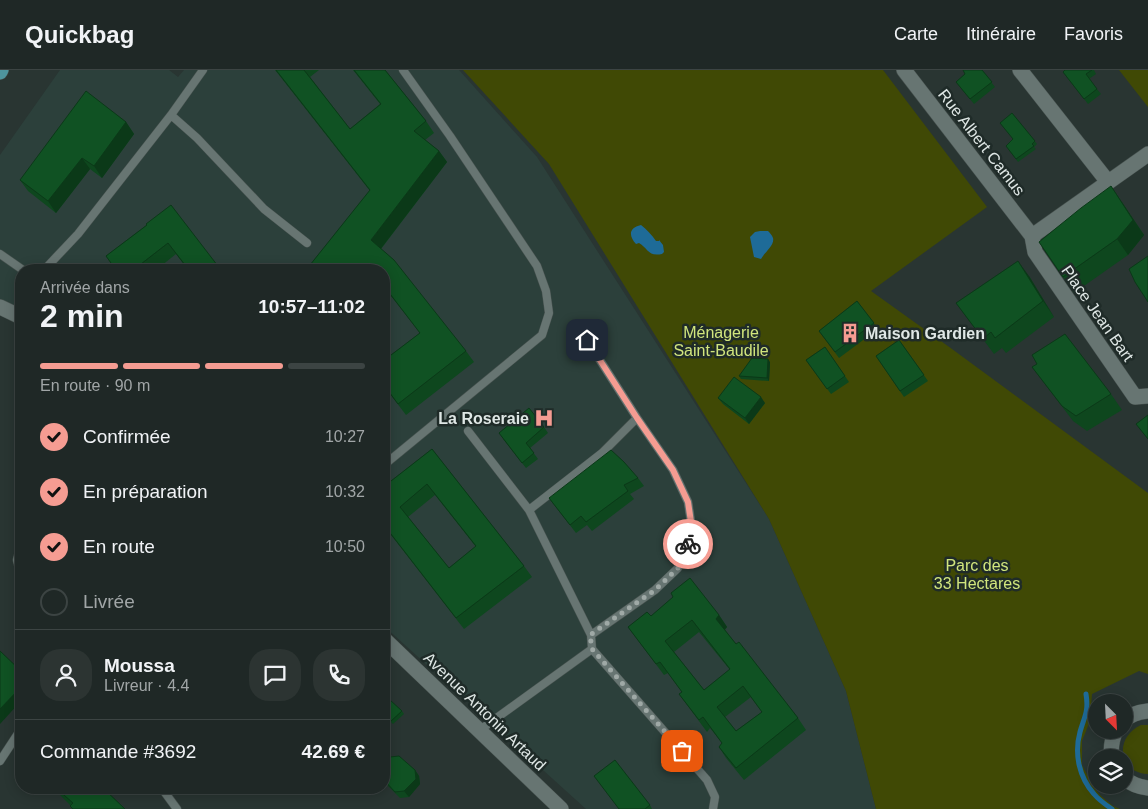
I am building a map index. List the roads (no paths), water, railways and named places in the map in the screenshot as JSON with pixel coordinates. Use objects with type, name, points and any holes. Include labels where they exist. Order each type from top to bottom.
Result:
[{"type":"street","name":"Rue Albert Camus","points":[[904,70],[1032,236]]},
{"type":"street","points":[[1020,70],[1108,182]]},
{"type":"street","points":[[1032,236],[1108,182],[1146,159]]},
{"type":"street","name":"Place Jean Bart","points":[[1032,236],[1035,252],[1135,397],[1148,396]]},
{"type":"street","points":[[0,307],[15,312]]},
{"type":"street","name":"Avenue Antonin Artaud","points":[[390,645],[561,809]]},
{"type":"street","points":[[1133,715],[1148,711]]},
{"type":"street","points":[[1133,785],[1141,788],[1148,788]]},
{"type":"lane","points":[[50,264],[78,234],[203,70]]},
{"type":"lane","points":[[390,461],[542,335],[549,313],[546,291],[537,266],[450,136],[403,70]]},
{"type":"lane","points":[[171,114],[197,138],[264,209],[307,243]]},
{"type":"lane","points":[[0,254],[15,264]]},
{"type":"lane","points":[[587,340],[673,470],[688,502],[691,522],[690,540],[678,568],[655,590],[590,635]]},
{"type":"lane","points":[[529,510],[602,453],[637,418]]},
{"type":"lane","points":[[468,431],[529,510],[590,635],[592,649],[707,780],[714,796],[713,809]]},
{"type":"lane","points":[[480,730],[592,649]]},
{"type":"lane","points":[[0,761],[15,738]]},
{"type":"lane","points":[[166,794],[177,809]]},
{"type":"water","points":[[641,225],[656,241],[659,240],[663,245],[664,252],[662,254],[651,253],[639,243],[636,244],[631,233],[634,228]]},
{"type":"water","points":[[768,231],[773,238],[771,246],[761,259],[754,257],[750,237],[755,232]]},
{"type":"waterway","points":[[1086,694],[1086,710],[1078,740],[1079,765],[1089,787],[1098,798],[1112,809]]},
{"type":"place","name":"Maison Gardien","points":[[850,333]]},
{"type":"place","name":"La Roseraie","points":[[544,418]]},
{"type":"park label","name":"Ménagerie Saint-Baudile","points":[[721,341]]},
{"type":"park label","name":"Parc des 33 Hectares","points":[[977,574]]}]
